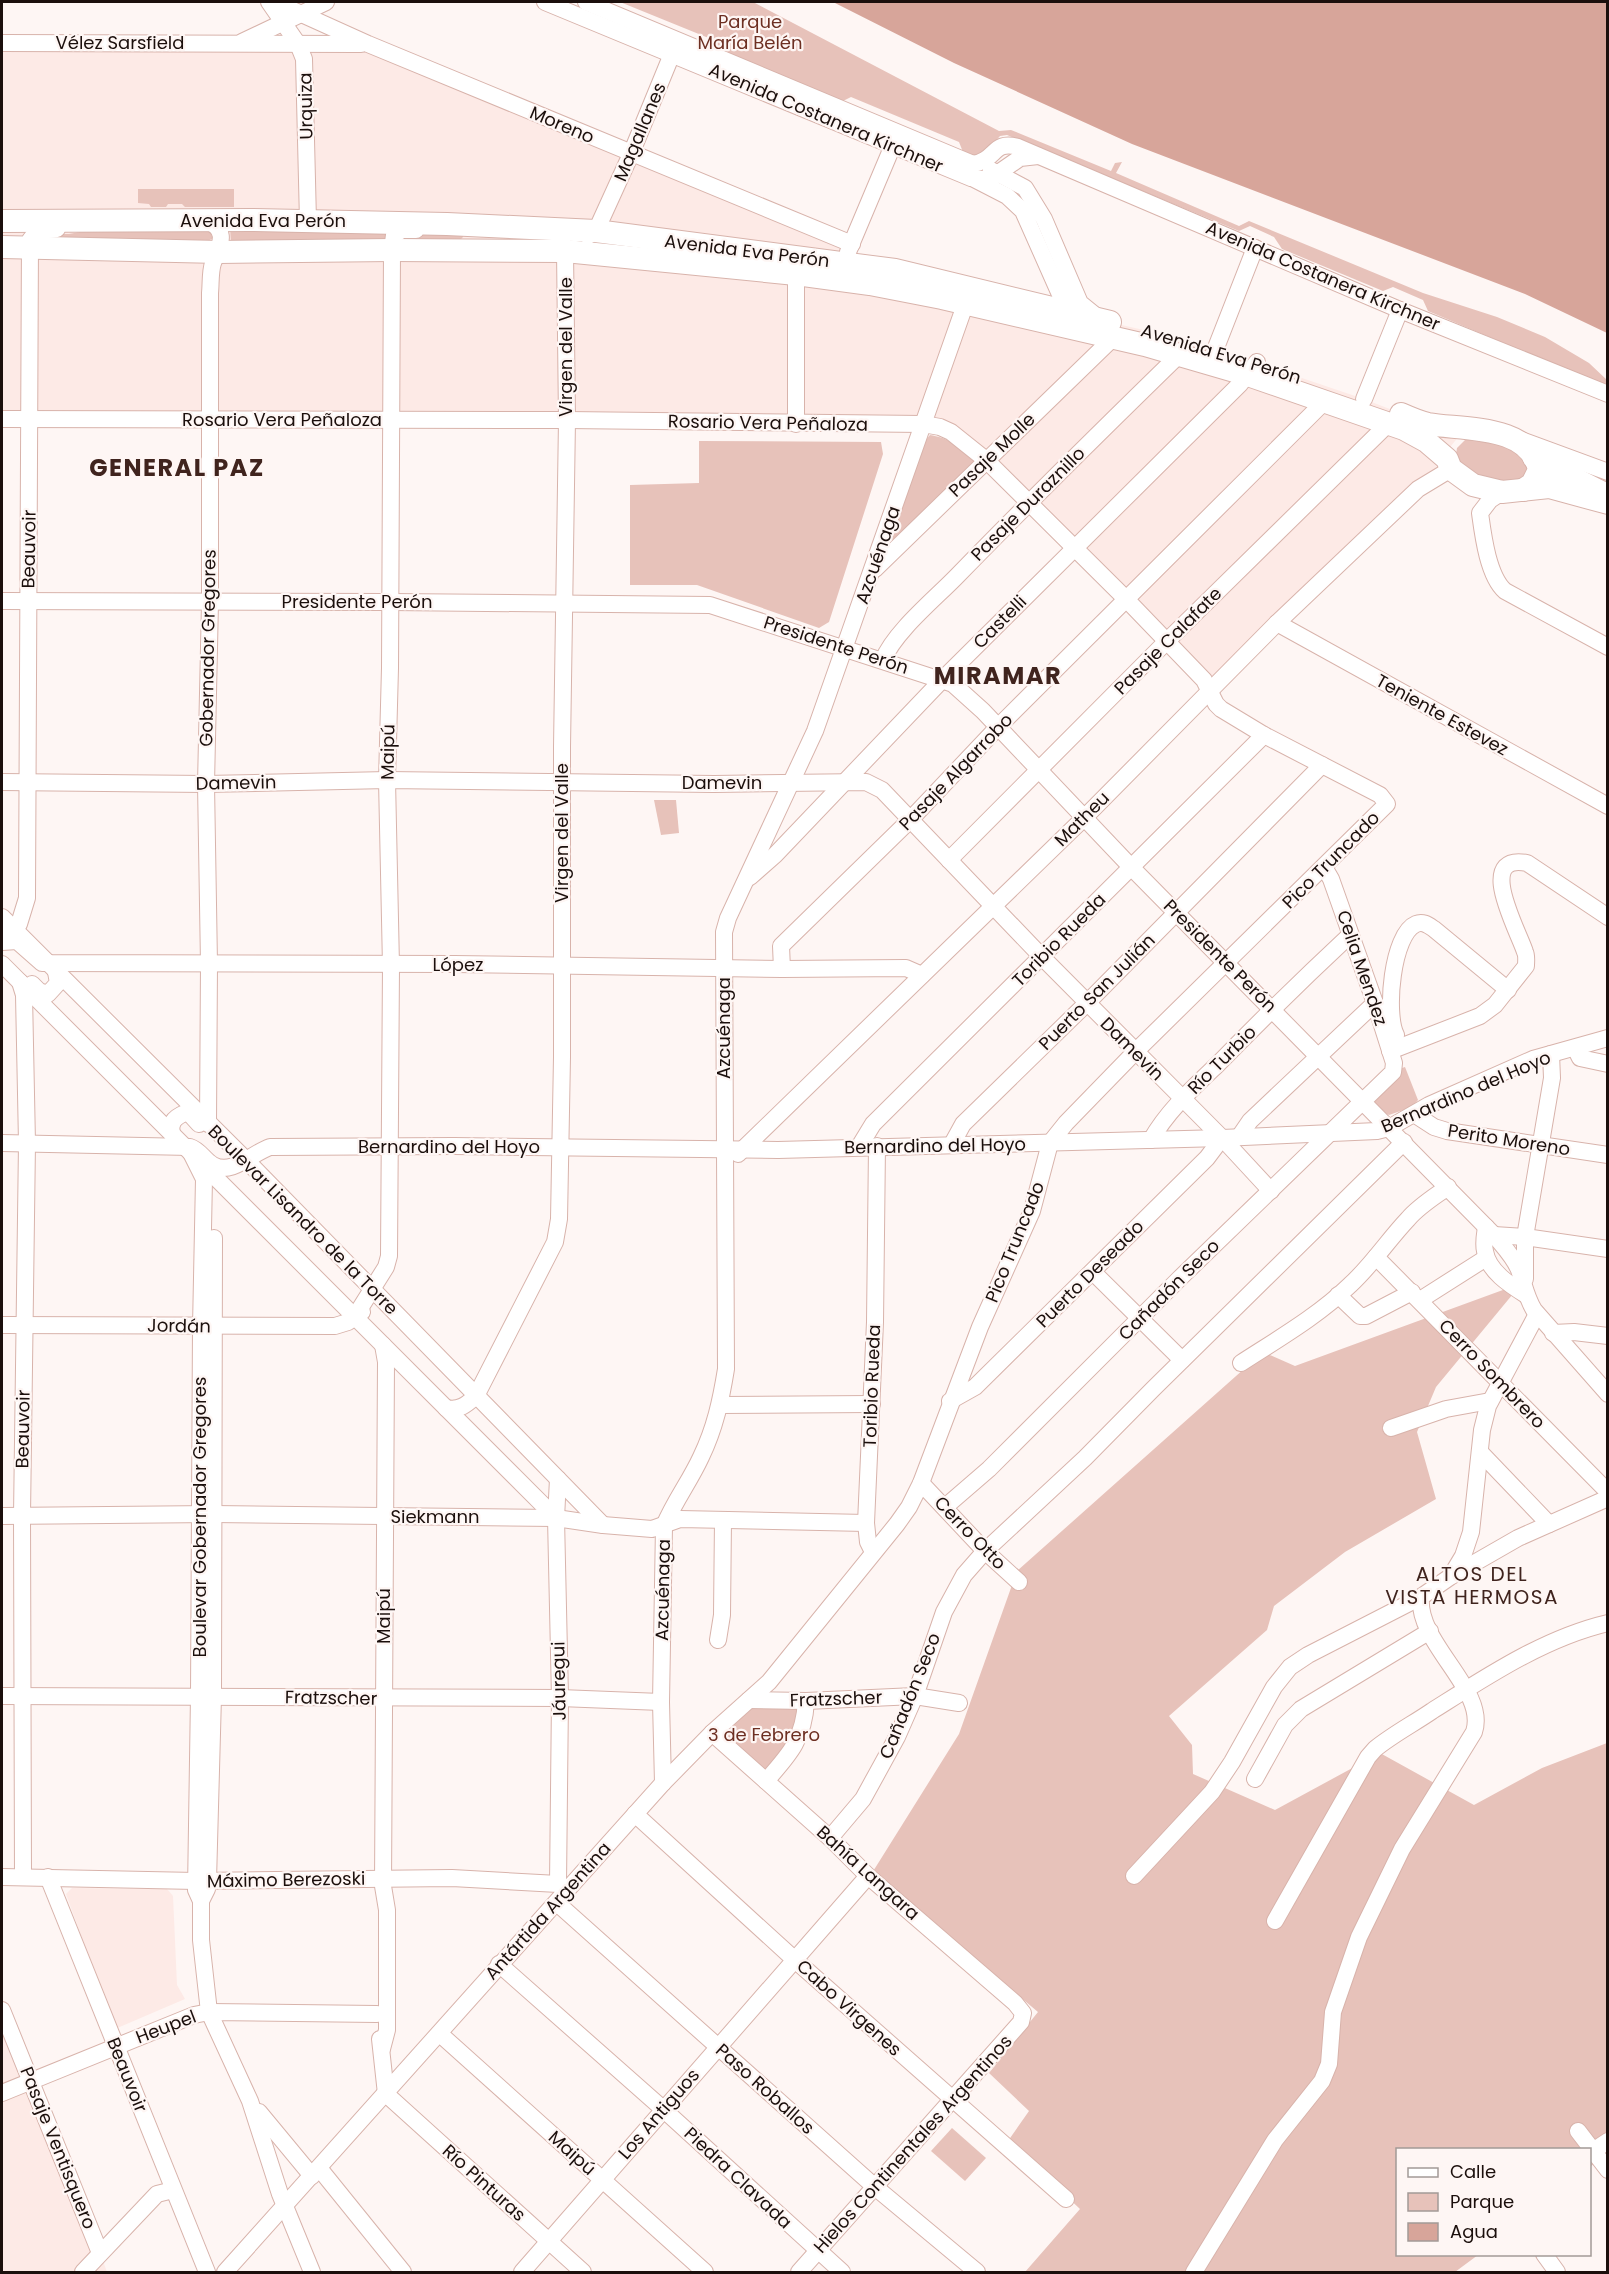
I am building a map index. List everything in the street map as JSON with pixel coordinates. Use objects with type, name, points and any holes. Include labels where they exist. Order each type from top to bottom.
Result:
[{"type":"highway","name":"Avenida Eva Perón","points":[[2,221],[204,220],[505,226],[596,231],[895,270],[1212,355],[1253,369],[1364,399],[1427,424],[1485,430],[1506,436],[1522,446],[1534,458],[1608,495]]},
{"type":"highway","points":[[415,250],[426,243],[465,242],[469,239],[469,231],[455,224]]},
{"type":"highway","name":"Avenida Eva Perón","points":[[2,247],[219,252],[565,251],[796,274],[845,262]]},
{"type":"highway","name":"Avenida Eva Perón","points":[[845,262],[870,284],[1023,318],[1088,320],[1180,354],[1212,355]]},
{"type":"highway","points":[[1023,318],[1037,314],[1066,321],[1088,320]]},
{"type":"highway","name":"Avenida Eva Perón","points":[[1253,369],[1325,401],[1414,434],[1473,485],[1512,491],[1549,487],[1608,503]]},
{"type":"highway","points":[[1449,464],[1455,441],[1470,428]]},
{"type":"highway","points":[[1512,491],[1532,484],[1539,470],[1534,458]]},
{"type":"street","name":"Urquiza","points":[[269,2],[298,44],[306,70],[308,222]]},
{"type":"street","name":"Moreno","points":[[275,2],[368,44],[631,154],[845,262]]},
{"type":"street","name":"Vélez Sarsfield","points":[[239,44],[326,2]]},
{"type":"street","name":"Avenida Costanera Kirchner","points":[[586,2],[972,171],[986,161],[998,147],[1004,145],[1018,147],[1400,310],[1608,394]]},
{"type":"street","name":"Avenida Costanera Kirchner","points":[[550,3],[672,54],[898,140]]},
{"type":"street","points":[[661,33],[669,43],[672,54]]},
{"type":"street","name":"Vélez Sarsfield","points":[[2,43],[368,44]]},
{"type":"street","name":"Magallanes","points":[[596,231],[672,54]]},
{"type":"street","points":[[845,262],[898,140]]},
{"type":"street","points":[[972,171],[983,179],[1000,174],[1020,158],[1039,156]]},
{"type":"street","points":[[1039,156],[1027,165],[1023,177],[1025,188],[1044,219],[1088,320]]},
{"type":"street","points":[[972,171],[1007,196],[1023,211],[1088,320]]},
{"type":"street","points":[[1000,174],[1025,188]]},
{"type":"street","name":"Gobernador Gregores","points":[[204,220],[215,225],[221,237],[219,252],[212,266],[210,293],[210,602],[206,784],[209,964],[208,1124]]},
{"type":"street","points":[[30,248],[30,240],[37,231],[72,230],[99,221]]},
{"type":"street","points":[[392,250],[394,235],[398,232],[410,229],[435,231],[455,224]]},
{"type":"street","name":"Virgen del Valle","points":[[476,1396],[555,1242],[559,1219],[561,1148],[567,420],[565,251],[560,238],[552,234],[505,226]]},
{"type":"street","name":"Virgen del Valle","points":[[565,251],[596,231]]},
{"type":"street","name":"Beauvoir","points":[[6,937],[22,919],[27,898],[30,248]]},
{"type":"street","points":[[1212,355],[1255,248]]},
{"type":"street","name":"Maipú","points":[[354,1318],[386,1267],[389,1256],[391,966],[387,780],[390,668],[392,250]]},
{"type":"street","points":[[796,274],[796,424]]},
{"type":"street","name":"Azcuénaga","points":[[663,1783],[661,1702],[664,1526],[672,1507],[701,1459],[716,1423],[726,1368],[723,939],[728,918],[815,731],[965,304]]},
{"type":"street","points":[[1364,399],[1400,310]]},
{"type":"street","name":"Pasaje Molle","points":[[872,572],[986,460],[1088,320]]},
{"type":"street","name":"Pasaje Duraznillo","points":[[883,660],[894,641],[1029,502],[1180,354]]},
{"type":"street","name":"Castelli","points":[[744,882],[775,855],[942,680],[1253,369]]},
{"type":"street","name":"Pasaje Algarrobo","points":[[782,969],[781,946],[910,820],[998,728],[1325,401]]},
{"type":"street","name":"Rosario Vera Peñaloza","points":[[2,419],[567,420],[923,424],[940,427],[951,432],[986,460],[1075,547],[1167,641],[1210,690],[1216,704],[1221,709],[1264,735],[1380,795],[1387,804]]},
{"type":"street","name":"Pasaje Calafate","points":[[949,860],[1388,424]]},
{"type":"street","points":[[1506,436],[1608,472]]},
{"type":"street","name":"Matheu","points":[[726,1181],[732,1164],[742,1149],[1084,818],[1277,622],[1418,489],[1449,464]]},
{"type":"street","points":[[1512,491],[1490,500],[1480,513],[1497,582],[1505,591],[1608,647]]},
{"type":"street","name":"Presidente Perón","points":[[2,601],[710,605],[942,680],[960,690],[998,728],[1176,913],[1490,1231],[1514,1260],[1526,1295],[1537,1314],[1608,1394]]},
{"type":"street","name":"Teniente Estevez","points":[[1277,622],[1608,806]]},
{"type":"street","name":"Toribio Rueda","points":[[859,1147],[873,1124],[1264,735]]},
{"type":"street","name":"Puerto San Julián","points":[[952,1144],[963,1124],[1322,765]]},
{"type":"street","name":"Damevin","points":[[2,782],[206,784],[387,780],[563,783],[845,780],[866,782],[882,790],[1271,1191]]},
{"type":"street","name":"Pico Truncado","points":[[873,1552],[897,1524],[921,1483],[950,1401],[980,1327],[1032,1211],[1050,1143],[1066,1123],[1135,1052],[1387,804]]},
{"type":"street","points":[[1508,990],[1434,929],[1425,923],[1416,924],[1401,944],[1392,977],[1391,1024],[1397,1049],[1480,1016],[1496,1005],[1508,990],[1526,966],[1526,956],[1503,895],[1502,873],[1507,866],[1516,861],[1527,863],[1608,917]]},
{"type":"street","name":"Celia Mendez","points":[[1324,867],[1331,879],[1375,1003],[1397,1049],[1393,1072]]},
{"type":"street","points":[[2,917],[6,937],[17,941],[38,960],[52,968],[58,983],[48,994],[45,994],[35,988],[17,969],[2,964]]},
{"type":"street","name":"Río Turbio","points":[[1151,1140],[1160,1124],[1182,1099],[1350,935]]},
{"type":"street","name":"Boulevar Lisandro de la Torre","points":[[2,964],[188,1150],[195,1148],[214,1166],[354,1318],[556,1518]]},
{"type":"street","name":"López","points":[[52,968],[209,964],[723,969],[906,968],[922,975]]},
{"type":"street","name":"Boulevar Lisandro de la Torre","points":[[52,968],[246,1160],[603,1525]]},
{"type":"street","name":"Beauvoir","points":[[20,982],[24,995],[27,1143],[22,1516],[22,1877]]},
{"type":"street","points":[[1239,1137],[1250,1121],[1375,1003]]},
{"type":"street","name":"Bernardino del Hoyo","points":[[224,1176],[257,1151],[270,1147],[742,1149],[1050,1143],[1377,1131],[1389,1128],[1414,1114],[1533,1059],[1608,1038]]},
{"type":"street","points":[[1575,1048],[1580,1058],[1608,1064]]},
{"type":"street","points":[[1526,1295],[1525,1237],[1552,1078],[1551,1054]]},
{"type":"street","name":"Cañadón Seco","points":[[945,1507],[989,1468],[1393,1072]]},
{"type":"street","points":[[172,1134],[170,1128],[173,1121],[184,1113],[189,1113],[211,1136],[226,1141]]},
{"type":"street","name":"Perito Moreno","points":[[1414,1114],[1434,1127],[1447,1131],[1608,1155]]},
{"type":"street","name":"Puerto Deseado","points":[[950,1401],[975,1387],[1207,1158],[1222,1138]]},
{"type":"street","name":"Boulevar Gobernador Gregores","points":[[208,1327],[214,1205],[229,1154],[226,1141]]},
{"type":"street","name":"Cañadón Seco","points":[[830,1838],[863,1799],[897,1737],[915,1696],[944,1612],[964,1575],[985,1551],[1086,1458],[1182,1360],[1404,1142]]},
{"type":"street","points":[[2,1143],[188,1150]]},
{"type":"street","name":"Toribio Rueda","points":[[873,1552],[868,1542],[866,1523],[872,1404],[877,1146]]},
{"type":"street","name":"Boulevar Gobernador Gregores","points":[[188,1150],[204,1179],[208,1327],[206,1696],[202,1881]]},
{"type":"street","points":[[1241,1363],[1315,1314],[1349,1287],[1408,1218],[1448,1187]]},
{"type":"street","points":[[1526,1295],[1508,1284],[1486,1258],[1484,1249],[1490,1231],[1608,1249]]},
{"type":"street","name":"Cerro Sombrero","points":[[1376,1257],[1608,1492]]},
{"type":"street","points":[[1338,1295],[1360,1316],[1366,1316],[1416,1296],[1486,1258]]},
{"type":"street","points":[[1093,1272],[1182,1360]]},
{"type":"street","name":"Jordán","points":[[2,1324],[335,1326],[375,1306],[399,1329],[414,1334]]},
{"type":"street","points":[[1450,1577],[1463,1556],[1471,1532],[1482,1430],[1490,1401],[1537,1314]]},
{"type":"street","points":[[1553,1333],[1574,1332],[1608,1336]]},
{"type":"street","name":"Maipú","points":[[382,2049],[387,2030],[387,1910],[383,1883],[386,1362],[383,1345]]},
{"type":"street","points":[[446,1408],[462,1407],[476,1396]]},
{"type":"street","points":[[1392,1428],[1446,1409],[1490,1401]]},
{"type":"street","points":[[720,1405],[872,1404]]},
{"type":"street","points":[[1480,1452],[1549,1524]]},
{"type":"street","points":[[492,1455],[514,1466],[534,1487],[540,1490],[553,1486],[558,1479]]},
{"type":"street","name":"Jáuregui","points":[[558,1479],[556,1518],[561,1698],[561,1892]]},
{"type":"street","name":"Cerro Otto","points":[[921,1483],[985,1551],[1018,1582]]},
{"type":"street","points":[[1134,1876],[1212,1792],[1232,1762],[1274,1686],[1290,1667],[1308,1655],[1421,1597],[1450,1577],[1518,1538],[1608,1498]]},
{"type":"street","name":"Siekmann","points":[[2,1516],[556,1518],[652,1529],[680,1519],[866,1523]]},
{"type":"street","points":[[718,1640],[722,1615],[723,1520]]},
{"type":"street","name":"Antártida Argentina","points":[[225,2272],[440,2034],[561,1892],[712,1733],[769,1682],[873,1552]]},
{"type":"street","points":[[1194,2272],[1275,2140],[1322,2081],[1327,2071],[1333,2012],[1359,1937],[1402,1850],[1474,1732],[1477,1720],[1466,1689],[1430,1631],[1420,1607],[1421,1597]]},
{"type":"street","points":[[1275,1921],[1368,1757],[1381,1744],[1466,1689],[1566,1635],[1608,1623]]},
{"type":"street","points":[[1255,1779],[1285,1725],[1301,1709],[1430,1631]]},
{"type":"street","name":"Fratzscher","points":[[2,1696],[561,1698],[661,1702]]},
{"type":"street","name":"Fratzscher","points":[[749,1700],[806,1701],[915,1696],[959,1703]]},
{"type":"street","points":[[766,1781],[786,1759],[797,1741],[805,1721],[806,1701]]},
{"type":"street","name":"Bahía Langara","points":[[712,1733],[830,1838],[868,1876],[1016,2003],[1023,2013]]},
{"type":"street","name":"Cabo Virgenes","points":[[635,1814],[795,1960],[1066,2199]]},
{"type":"street","name":"Los Antiguos","points":[[522,2272],[868,1876]]},
{"type":"street","name":"Máximo Berezoski","points":[[2,1877],[383,1883],[452,1878],[561,1892]]},
{"type":"street","name":"Beauvoir","points":[[48,1877],[207,2272]]},
{"type":"street","points":[[202,1881],[196,1890],[201,1901],[201,1940],[209,2012],[250,2101],[285,2207],[312,2272]]},
{"type":"street","name":"Maipú","points":[[383,1883],[376,1911],[377,2014],[382,2049],[383,2085],[386,2094]]},
{"type":"street","name":"Paso Roballos","points":[[561,1892],[719,2048],[875,2187],[977,2272]]},
{"type":"street","name":"Piedra Clavada","points":[[499,1964],[842,2272]]},
{"type":"street","name":"Pasaje Ventisquero","points":[[2,2010],[100,2253]]},
{"type":"street","name":"Heupel","points":[[2,2093],[195,2015],[209,2012],[377,2014]]},
{"type":"street","name":"Hielos Continentales Argentinos","points":[[800,2272],[953,2101],[1021,2022],[1023,2013]]},
{"type":"street","name":"Maipú","points":[[440,2034],[705,2272]]},
{"type":"street","name":"Río Pinturas","points":[[386,2094],[583,2272]]},
{"type":"street","points":[[250,2101],[316,2172],[403,2272]]},
{"type":"street","points":[[1578,2131],[1591,2148]]},
{"type":"street","points":[[1593,2151],[1608,2141]]},
{"type":"street","points":[[1591,2148],[1607,2169]]},
{"type":"street","points":[[83,2272],[157,2194],[173,2190]]},
{"type":"street","points":[[1545,2256],[1557,2272]]},
{"type":"shaded area","points":[[2,43],[368,44],[852,244],[844,262],[1192,341],[1364,399],[1459,436],[1451,446],[1447,459],[1210,690],[951,432],[2,419]]},
{"type":"shaded area","points":[[72,1888],[167,1889],[173,1896],[177,1985],[185,1999],[115,2029],[66,1894]]},
{"type":"shaded area","points":[[2,2010],[100,2253],[107,2272],[2,2272]]},
{"type":"green space","name":"Parque María Belén","points":[[620,2],[753,2],[999,131],[1011,130],[1111,171],[1115,163],[1122,162],[1116,173],[1239,226],[1249,221],[1423,293],[1497,317],[1545,337],[1589,363],[1607,380],[1607,387],[1428,311],[1423,300],[1393,287],[1383,291],[1282,249],[1274,237],[1250,226],[1239,231],[1007,135],[1000,136],[985,153],[973,157],[963,152],[959,142],[851,97],[843,101],[720,51],[716,41]]},
{"type":"green space","points":[[138,189],[234,189],[234,207],[185,207],[182,204],[168,204],[166,207],[151,207],[149,204],[138,203]]},
{"type":"green space","points":[[230,228],[386,229],[388,241],[231,242]]},
{"type":"green space","points":[[95,229],[209,229],[214,238],[205,242],[39,236]]},
{"type":"green space","points":[[404,233],[463,233],[463,237],[460,240],[427,239],[406,244],[400,236]]},
{"type":"green space","points":[[930,435],[955,444],[974,462],[892,542],[890,536],[925,441]]},
{"type":"green space","points":[[1466,439],[1498,442],[1529,461],[1530,480],[1485,483],[1455,460],[1457,448]]},
{"type":"green space","points":[[699,441],[881,442],[883,454],[829,622],[819,628],[697,585],[630,585],[630,485],[699,483]]},
{"type":"green space","points":[[654,800],[676,800],[679,833],[661,835]]},
{"type":"green space","points":[[1405,1067],[1418,1100],[1412,1107],[1389,1115],[1362,1102],[1393,1071]]},
{"type":"green space","points":[[1522,1283],[1436,1387],[1417,1432],[1436,1499],[1345,1552],[1274,1606],[1267,1630],[1169,1716],[1192,1745],[1193,1774],[1275,1810],[1380,1753],[1474,1805],[1542,1768],[1607,1743],[1607,2156],[1591,2166],[1591,2148],[1396,2148],[1396,2256],[1477,2256],[1455,2272],[1025,2272],[1080,2209],[1008,2141],[1029,2111],[989,2073],[1038,2012],[872,1873],[959,1734],[1017,1571],[1263,1352],[1295,1366]]},
{"type":"green space","name":"3 de Febrero","points":[[752,1707],[800,1708],[799,1724],[767,1773],[723,1734]]},
{"type":"green space","points":[[952,2128],[986,2158],[965,2181],[931,2151]]},
{"type":"water","points":[[833,2],[1607,2],[1607,333],[1525,294],[1132,144],[954,63]]},
{"type":"district","name":"GENERAL PAZ","points":[[177,468]]},
{"type":"district","name":"MIRAMAR","points":[[998,676]]},
{"type":"district","name":"ALTOS DEL VISTA HERMOSA","points":[[1472,1586]]}]
